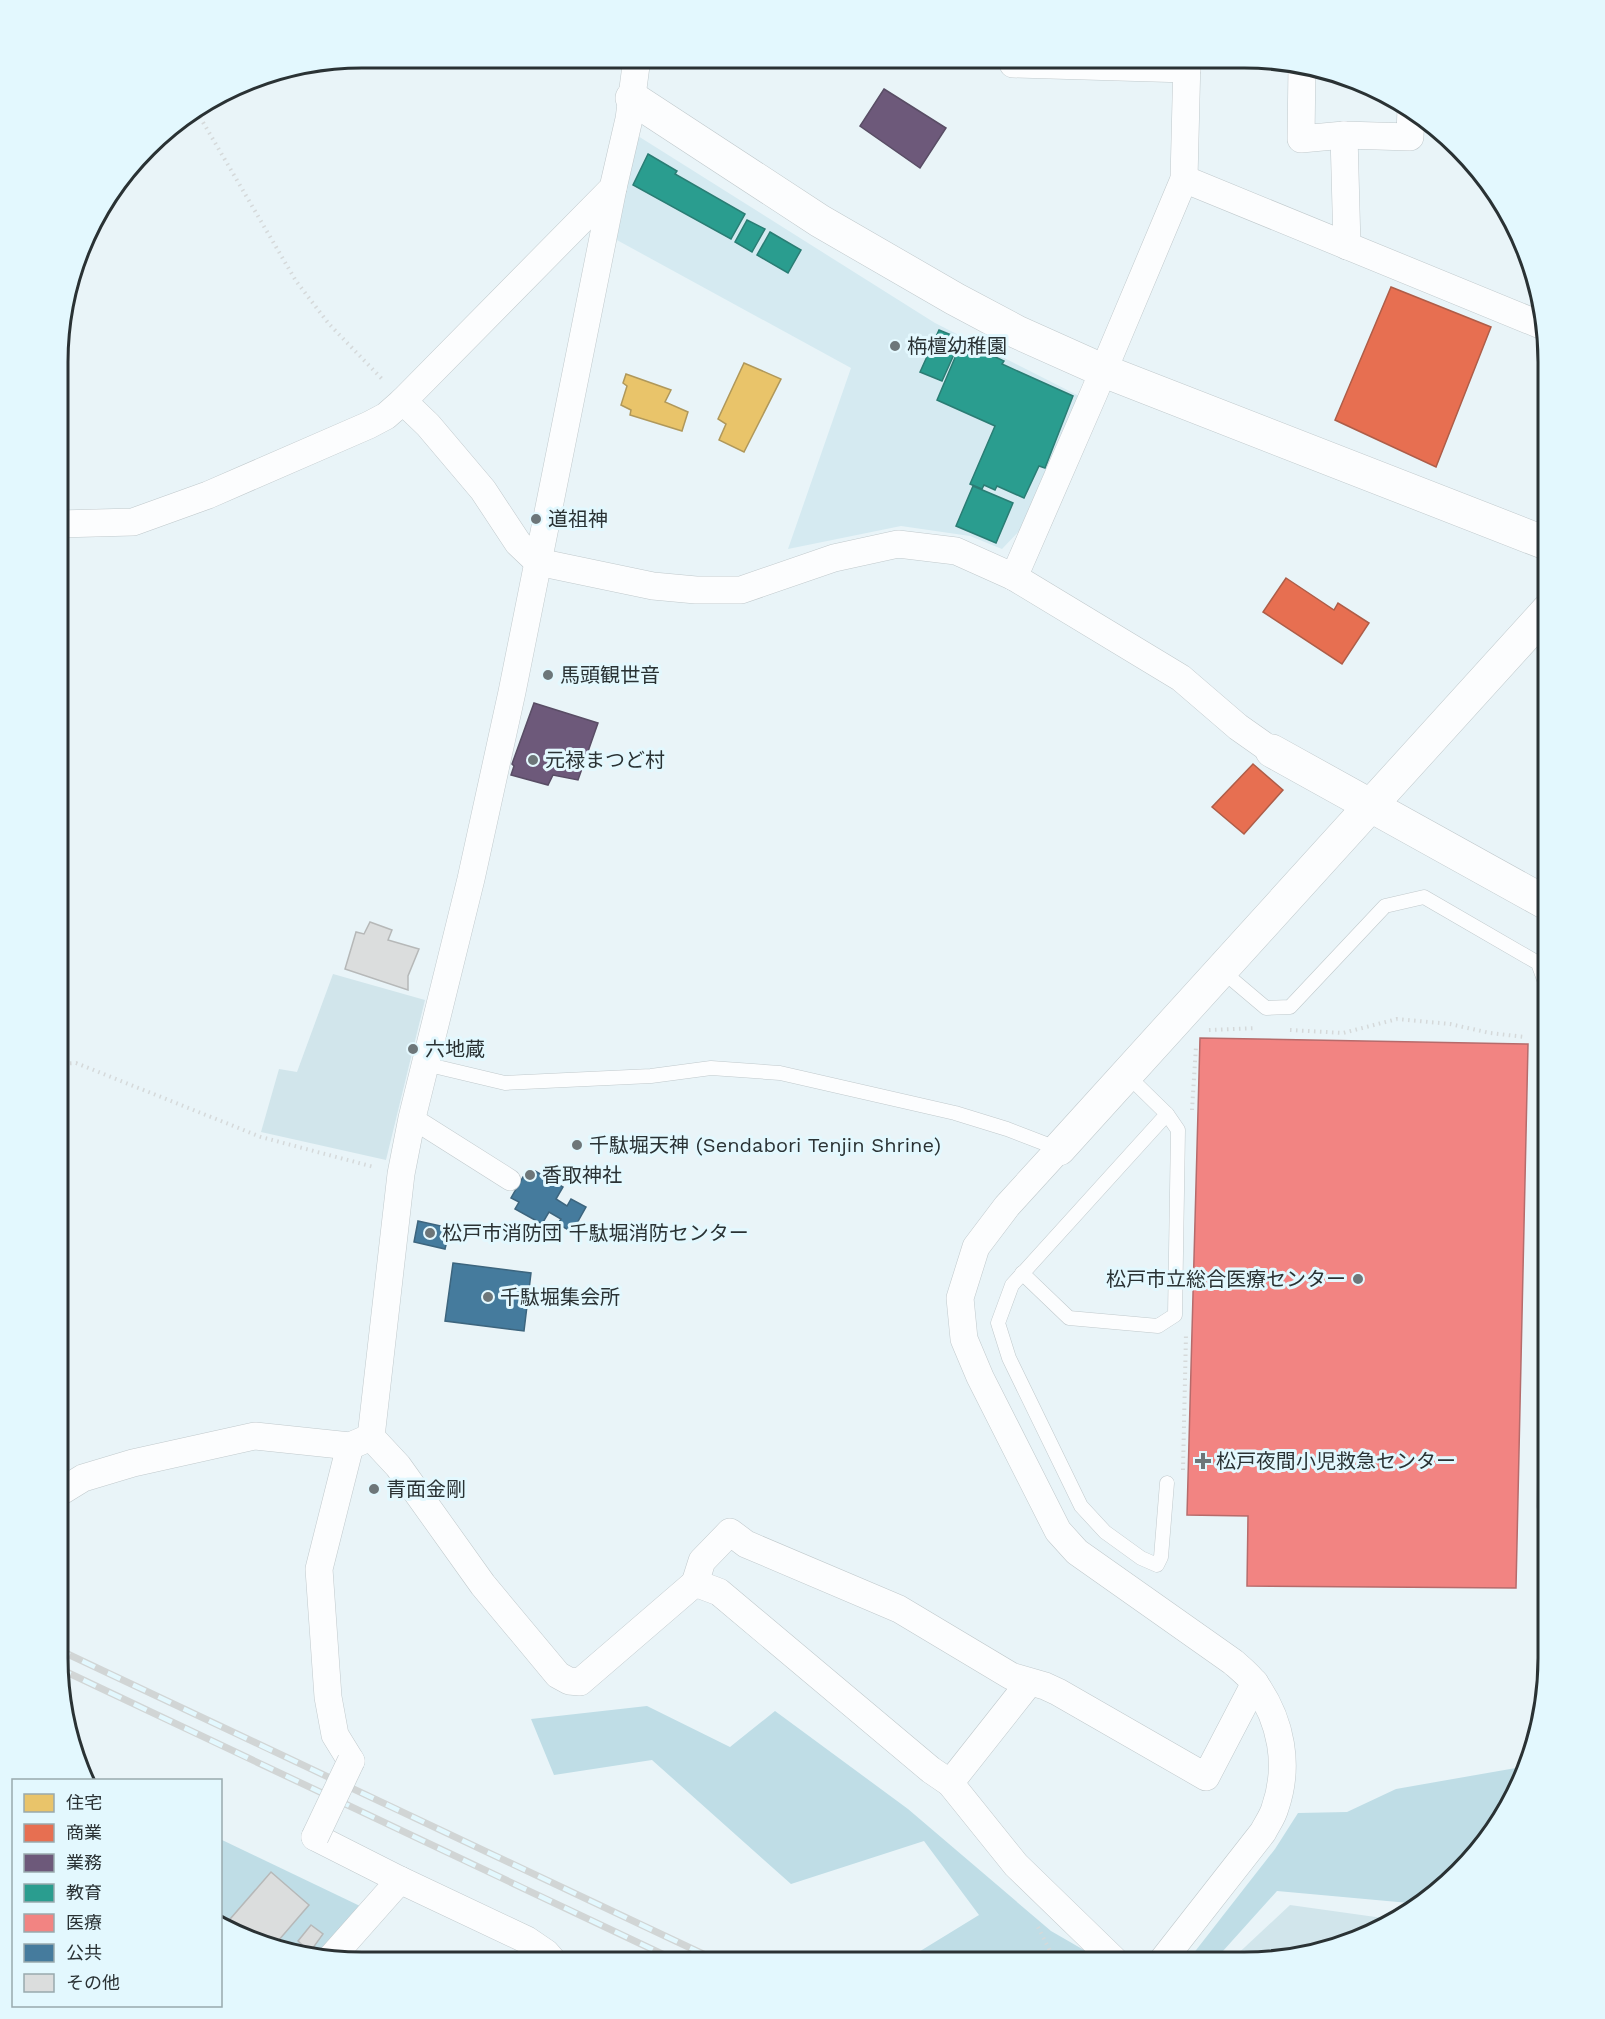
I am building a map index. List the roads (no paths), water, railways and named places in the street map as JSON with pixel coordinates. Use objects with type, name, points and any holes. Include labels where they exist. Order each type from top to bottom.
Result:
[{"type":"street","points":[[545,1952],[527,1940],[315,1837],[351,1761],[335,1736],[328,1697],[319,1569],[361,1441],[400,1174],[474,867],[512,692],[613,188],[629,120],[636,68]]},
{"type":"street","points":[[1014,577],[1104,371],[1184,179],[1187,68]]},
{"type":"street","points":[[1302,73],[1301,139],[1344,135],[1410,137],[1411,120]]},
{"type":"street","points":[[632,98],[820,221],[1017,332],[1104,371],[1538,540]]},
{"type":"street","points":[[1344,135],[1347,246]]},
{"type":"street","points":[[1184,179],[1535,323]]},
{"type":"street","points":[[68,524],[133,522],[208,495],[386,416],[613,188]]},
{"type":"street","points":[[403,401],[428,425],[483,490],[518,543],[538,562],[653,586],[696,590],[741,590],[834,558],[898,544],[956,550],[1014,577],[1181,678],[1238,727],[1272,751],[1538,898]]},
{"type":"street","points":[[1169,1952],[1263,1832],[1275,1809],[1281,1786],[1283,1762],[1273,1714],[1255,1683],[1233,1662],[1077,1552],[1058,1531],[980,1377],[964,1338],[960,1298],[976,1247],[1007,1206],[1538,621]]},
{"type":"street","points":[[412,1118],[510,1180]]},
{"type":"street","points":[[68,1487],[83,1478],[133,1463],[255,1436],[361,1441],[399,1466],[483,1585],[558,1675],[569,1682],[580,1682],[695,1583],[702,1561],[730,1532],[746,1544],[899,1609],[1011,1676],[1058,1692],[1206,1776],[1255,1683]]},
{"type":"street","points":[[695,1583],[719,1592],[950,1783],[1016,1864],[1106,1952]]},
{"type":"street","points":[[950,1783],[1029,1683]]},
{"type":"street","points":[[338,1951],[400,1880]]},
{"type":"lane","points":[[1221,970],[1266,1008],[1290,1007],[1385,906],[1424,897],[1538,963]]},
{"type":"lane","points":[[425,1064],[505,1083],[651,1076],[711,1068],[780,1073],[955,1113],[1007,1129],[1059,1149]]},
{"type":"lane","points":[[1022,1274],[1069,1318],[1158,1326],[1175,1315],[1178,1130],[1167,1114],[1127,1075]]},
{"type":"lane","points":[[1167,1114],[1012,1285],[998,1323],[1009,1358],[1081,1506],[1105,1532],[1141,1558],[1157,1565],[1161,1557],[1167,1483]]},
{"type":"railway","points":[[68,1654],[699,1952]]},
{"type":"railway","points":[[68,1673],[658,1952]]},
{"type":"place","name":"栴檀幼稚園","points":[[895,346]]},
{"type":"place","name":"道祖神","points":[[536,519]]},
{"type":"place","name":"馬頭観世音","points":[[548,675]]},
{"type":"place","name":"元禄まつど村","points":[[533,760]]},
{"type":"place","name":"六地蔵","points":[[413,1049]]},
{"type":"place","name":"千駄堀天神 (Sendabori Tenjin Shrine)","points":[[577,1145]]},
{"type":"place","name":"香取神社","points":[[530,1175]]},
{"type":"place","name":"松戸市消防団 千駄堀消防センター","points":[[430,1233]]},
{"type":"place","name":"松戸市立総合医療センター","points":[[1358,1279]]},
{"type":"place","name":"千駄堀集会所","points":[[488,1297]]},
{"type":"place","name":"松戸夜間小児救急センター","points":[[1203,1461]]},
{"type":"place","name":"青面金剛","points":[[374,1489]]}]
